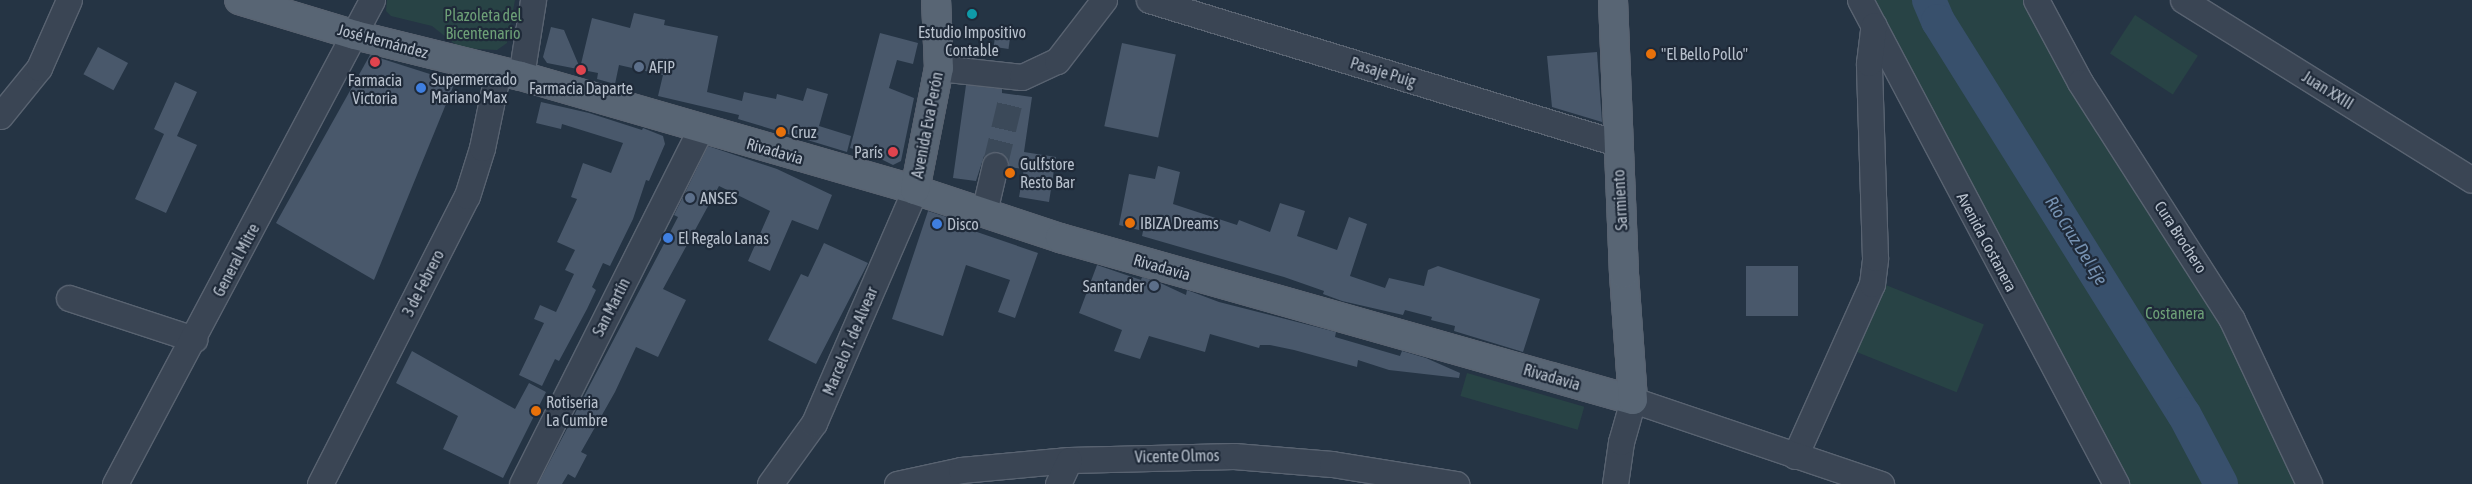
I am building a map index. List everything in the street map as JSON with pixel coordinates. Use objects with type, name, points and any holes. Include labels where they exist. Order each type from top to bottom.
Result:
[{"type":"main road","name":"José Hernández","points":[[239,0],[363,17]]},
{"type":"main road","name":"José Hernández","points":[[306,0],[363,17],[421,42],[442,57]]},
{"type":"main road","name":"Avenida Eva Perón","points":[[915,190],[939,68],[936,0]]},
{"type":"main road","name":"Sarmiento","points":[[1612,0],[1617,143],[1633,400]]},
{"type":"main road","name":"Rivadavia","points":[[442,57],[509,74],[915,190],[1060,238],[1633,400]]},
{"type":"street","points":[[0,116],[39,68],[69,0]]},
{"type":"street","name":"3 de Febrero","points":[[320,484],[467,196],[533,0]]},
{"type":"street","points":[[939,68],[1014,85],[1022,77],[1057,61],[1104,0]]},
{"type":"street","name":"Pasaje Puig","points":[[1149,0],[1617,143]]},
{"type":"street","name":"Avenida Costanera","points":[[1860,0],[2116,484]]},
{"type":"street","name":"Cura Brochero","points":[[2036,0],[2080,82],[2232,320],[2309,484]]},
{"type":"street","name":"Juan XXIII","points":[[2183,0],[2472,180]]},
{"type":"street","name":"General Mitre","points":[[115,484],[194,339],[363,17]]},
{"type":"street","points":[[1795,456],[1872,284],[1875,258],[1869,63],[1874,25]]},
{"type":"street","name":"San Martín","points":[[522,484],[700,130]]},
{"type":"street","points":[[984,212],[995,165]]},
{"type":"street","name":"Marcelo T. de Alvear","points":[[770,484],[814,423],[915,190]]},
{"type":"street","points":[[69,298],[194,339]]},
{"type":"street","points":[[1615,484],[1621,442],[1633,400]]},
{"type":"street","name":"Rivadavia","points":[[1633,400],[1881,484]]},
{"type":"street","name":"Vicente Olmos","points":[[897,484],[961,470],[1069,460],[1234,456],[1332,464],[1422,481],[1456,484]]},
{"type":"street","points":[[1058,484],[1069,460]]},
{"type":"green space","name":"Plazoleta del Bicentenario","points":[[387,0],[515,0],[507,43],[497,50],[460,48],[432,26],[391,16],[386,11]]},
{"type":"green space","name":"Costanera","points":[[1860,0],[2036,0],[2211,284],[2309,484],[2221,484],[2184,414],[2010,136],[2214,484],[2116,484]]},
{"type":"green space","points":[[2135,15],[2198,56],[2173,94],[2110,54]]},
{"type":"green space","points":[[1881,283],[1984,325],[1957,392],[1854,351]]},
{"type":"green space","points":[[1467,373],[1584,407],[1578,430],[1460,396]]},
{"type":"building","points":[[634,13],[665,20],[664,25],[718,36],[707,92],[742,101],[744,92],[776,99],[777,94],[803,101],[807,88],[828,94],[819,126],[851,136],[847,152],[738,119],[739,115],[658,96],[663,75],[619,65],[615,84],[597,79],[598,73],[547,63],[543,57],[551,27],[564,30],[580,68],[592,18],[630,28]]},
{"type":"building","points":[[996,30],[1011,32],[1008,49],[994,47]]},
{"type":"building","points":[[880,33],[918,43],[913,64],[897,60],[889,88],[914,98],[901,161],[893,165],[881,159],[882,156],[850,148]]},
{"type":"building","points":[[1122,43],[1176,54],[1158,138],[1104,126]]},
{"type":"building","points":[[98,47],[128,63],[113,90],[83,74]]},
{"type":"building","points":[[1597,52],[1602,122],[1552,107],[1547,56]]},
{"type":"building","points":[[370,55],[455,82],[374,280],[276,223]]},
{"type":"building","points":[[175,82],[197,92],[177,136],[197,145],[166,213],[135,199],[164,134],[154,129]]},
{"type":"building","points":[[966,85],[1002,89],[1002,93],[1032,97],[1024,152],[1056,157],[1049,202],[1019,197],[1024,169],[1009,167],[1005,155],[999,151],[984,156],[976,181],[953,178]]},
{"type":"building","points":[[541,102],[589,113],[642,130],[643,128],[663,136],[665,144],[649,181],[646,180],[633,219],[610,266],[603,263],[592,287],[596,290],[587,309],[559,361],[555,359],[542,386],[519,375],[544,323],[534,319],[540,305],[556,312],[574,274],[565,270],[575,250],[557,242],[577,199],[571,197],[583,163],[611,173],[623,143],[562,124],[561,129],[536,123]]},
{"type":"building","points":[[708,146],[777,169],[832,195],[818,230],[792,220],[770,271],[748,261],[770,211],[719,186],[663,289],[686,300],[658,357],[636,347],[615,392],[581,452],[587,455],[575,478],[568,474],[562,484],[538,484],[678,217],[674,215]]},
{"type":"building","points":[[1158,166],[1180,172],[1173,204],[1237,225],[1239,220],[1270,232],[1280,203],[1305,211],[1297,236],[1337,250],[1349,217],[1367,224],[1350,276],[1385,288],[1389,278],[1424,286],[1428,270],[1438,266],[1540,299],[1523,352],[1454,331],[1455,326],[1431,320],[1432,317],[1405,310],[1403,315],[1342,301],[1323,294],[1324,291],[1284,277],[1142,236],[1143,231],[1119,225],[1129,174],[1155,179]]},
{"type":"building","points":[[928,211],[978,227],[977,232],[1038,253],[1015,318],[998,312],[1010,280],[966,265],[943,336],[892,319]]},
{"type":"building","points":[[824,243],[868,263],[816,364],[768,340],[801,274],[808,277]]},
{"type":"building","points":[[1097,265],[1141,280],[1142,277],[1158,282],[1186,295],[1187,290],[1219,302],[1336,332],[1335,337],[1400,356],[1402,351],[1426,358],[1460,373],[1459,378],[1389,370],[1358,360],[1357,367],[1270,345],[1260,345],[1259,348],[1210,334],[1205,352],[1149,336],[1140,359],[1114,351],[1122,330],[1079,313]]},
{"type":"building","points":[[1746,266],[1798,266],[1798,316],[1746,316]]},
{"type":"building","points":[[412,351],[515,409],[529,383],[546,392],[503,478],[443,449],[458,416],[396,383]]},
{"type":"waterway","name":"Río Cruz Del Eje","points":[[1929,0],[1938,21],[2184,414],[2221,484]]},
{"type":"tunnel","points":[[995,165],[1012,94]]},
{"type":"place","name":"Estudio Impositivo Contable","points":[[972,14]]},
{"type":"place","name":"\"El Bello Pollo\"","points":[[1651,54]]},
{"type":"place","name":"Farmacia Victoria","points":[[375,62]]},
{"type":"place","name":"AFIP","points":[[639,67]]},
{"type":"place","name":"Farmacia Daparte","points":[[581,70]]},
{"type":"place","name":"Supermercado Mariano Max","points":[[421,88]]},
{"type":"place","name":"Cruz","points":[[781,132]]},
{"type":"place","name":"París","points":[[893,152]]},
{"type":"place","name":"Gulfstore Resto Bar","points":[[1010,173]]},
{"type":"place","name":"ANSES","points":[[690,198]]},
{"type":"place","name":"IBIZA Dreams","points":[[1130,223]]},
{"type":"place","name":"Disco","points":[[937,224]]},
{"type":"place","name":"El Regalo Lanas","points":[[668,238]]},
{"type":"place","name":"Santander","points":[[1154,286]]},
{"type":"place","name":"Rotiseria La Cumbre","points":[[536,411]]}]
